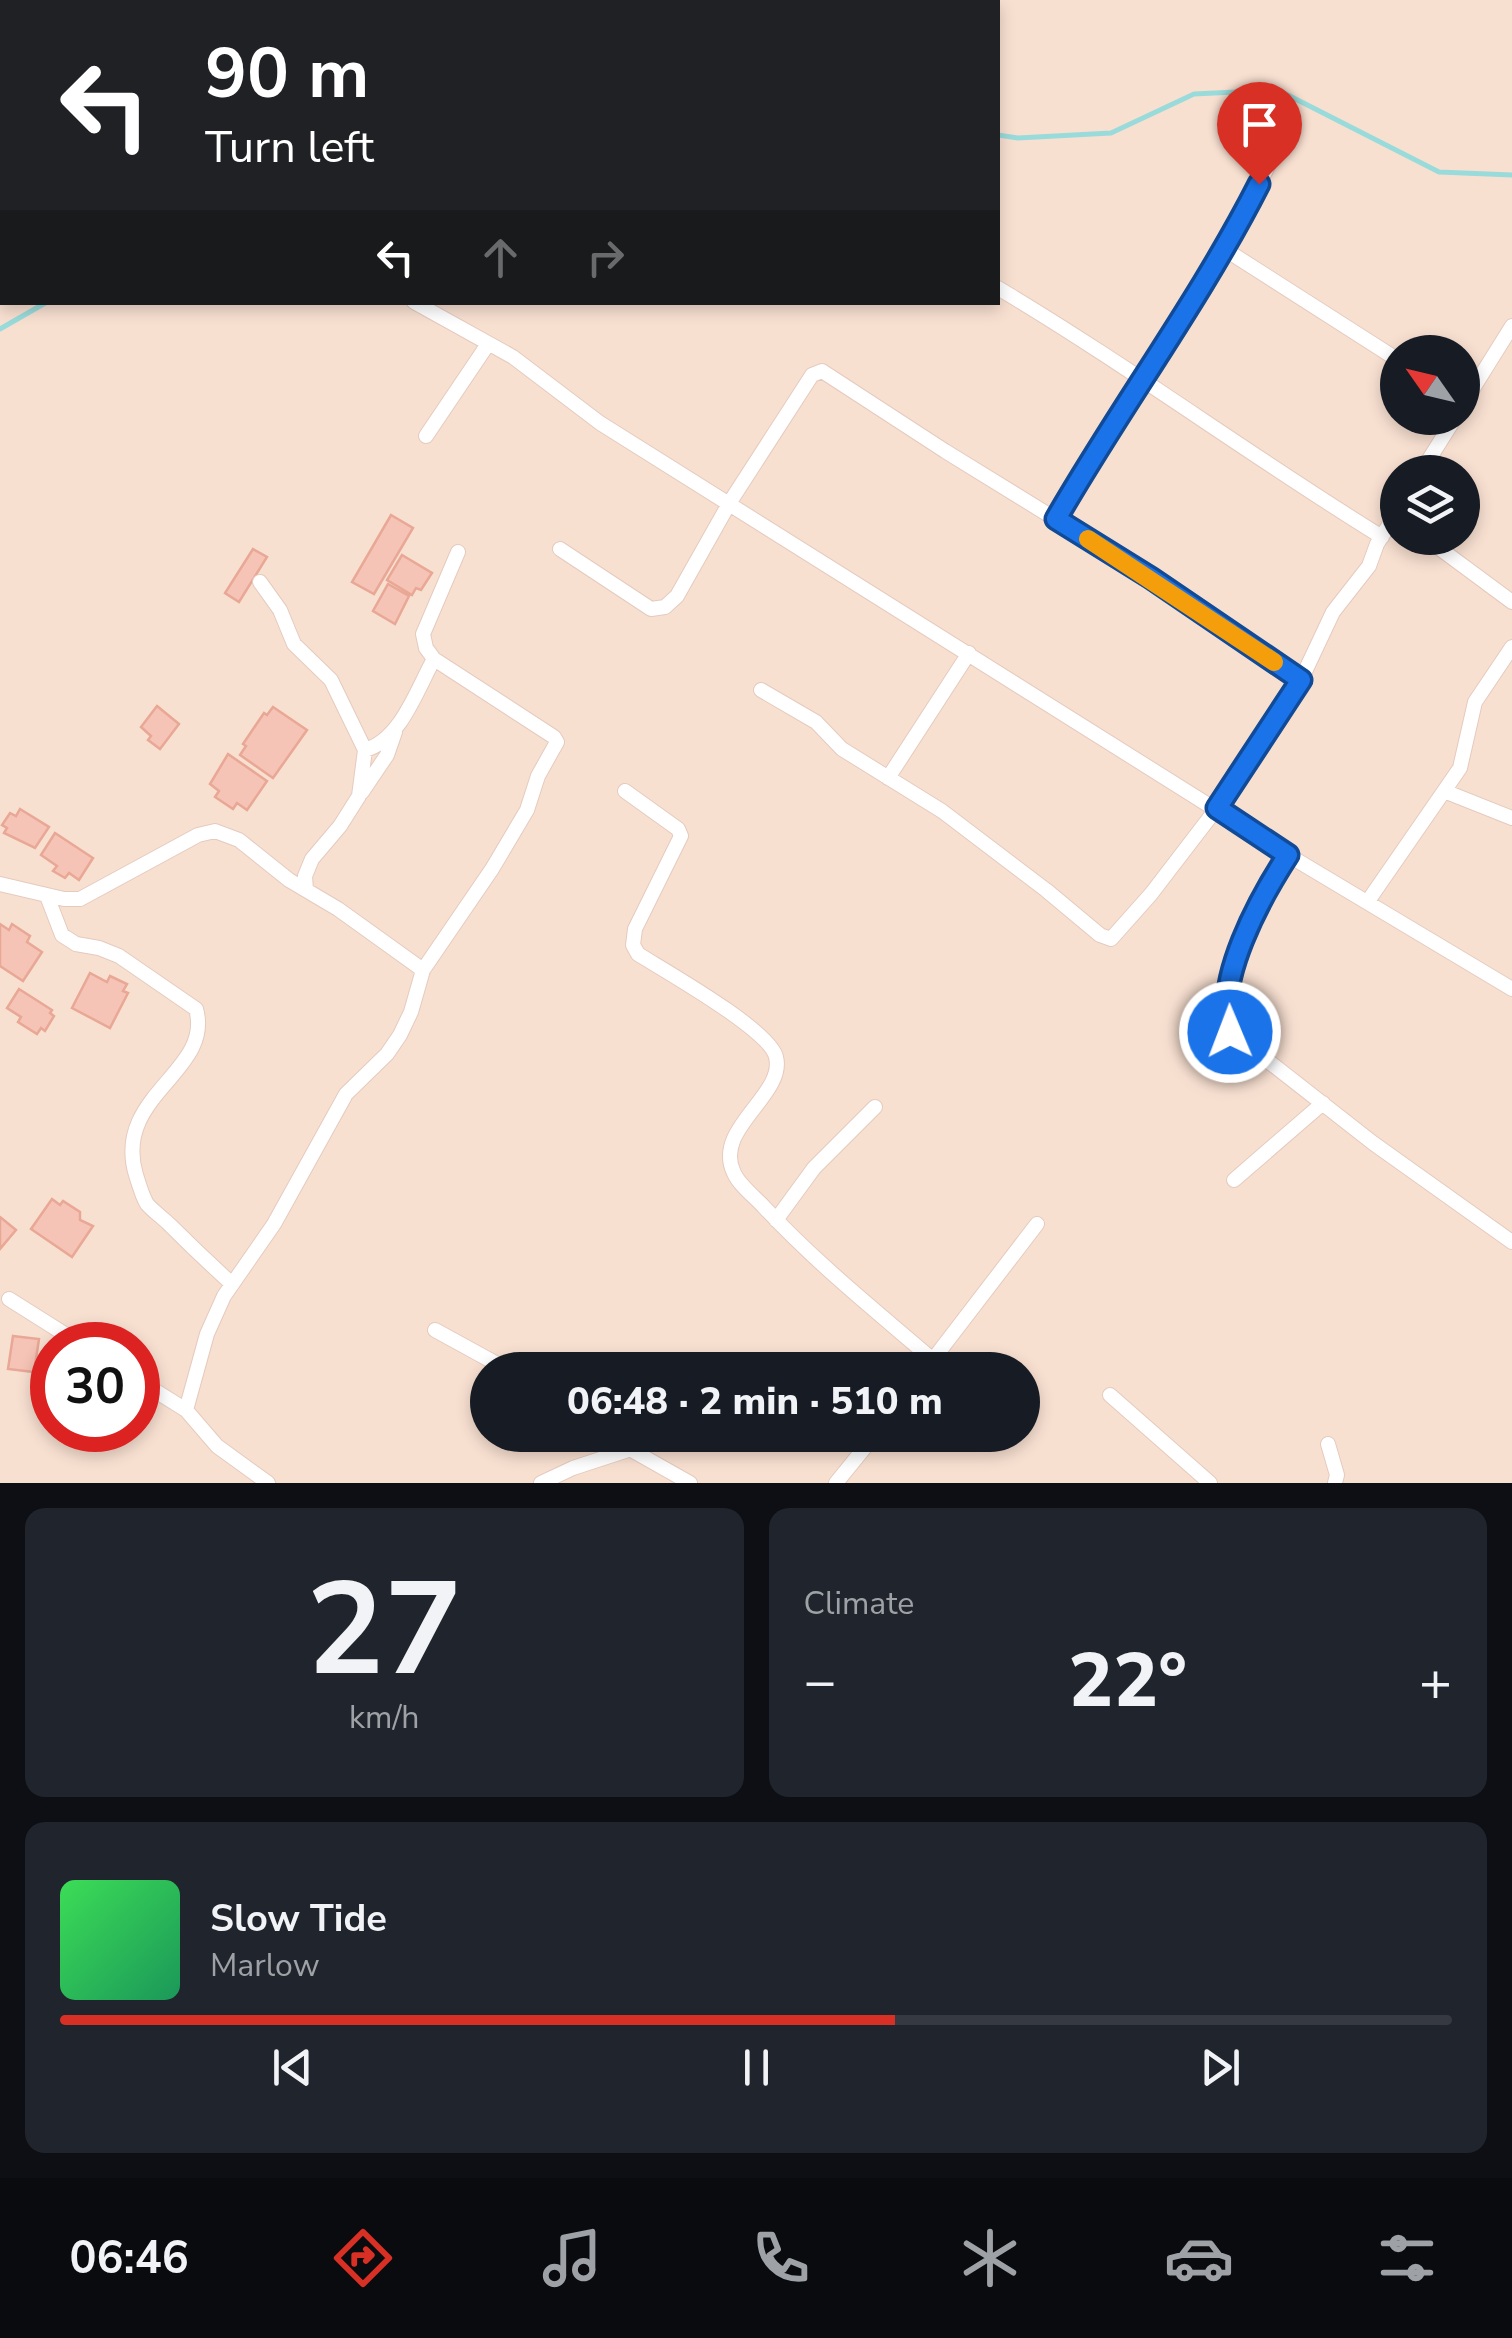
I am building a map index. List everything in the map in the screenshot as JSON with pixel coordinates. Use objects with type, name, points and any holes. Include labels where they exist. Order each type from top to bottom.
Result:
[{"type":"street","points":[[1056,519],[1088,462],[1226,250],[1276,150]]},
{"type":"street","points":[[1226,250],[1380,348]]},
{"type":"street","points":[[1000,289],[1380,528]]},
{"type":"street","points":[[419,305],[513,358],[600,422],[1288,855],[1512,989]]},
{"type":"street","points":[[1480,377],[1512,326]]},
{"type":"street","points":[[426,436],[488,344]]},
{"type":"street","points":[[560,549],[656,610],[665,607],[677,596],[730,502],[812,375],[822,371],[1151,578],[1301,680]]},
{"type":"street","points":[[761,690],[816,722],[842,749],[942,811],[1100,935],[1111,939],[1217,808],[1301,680],[1333,612],[1380,547]]},
{"type":"street","points":[[186,1410],[206,1334],[232,1284],[274,1224],[346,1094],[400,1036],[423,970],[492,869],[532,800],[538,776],[557,742],[434,658],[426,648],[423,634],[458,552]]},
{"type":"street","points":[[1449,555],[1512,602]]},
{"type":"street","points":[[260,582],[280,610],[294,644],[331,680],[365,750],[359,796]]},
{"type":"street","points":[[1368,901],[1460,768],[1476,702],[1512,647]]},
{"type":"street","points":[[888,778],[969,652]]},
{"type":"street","points":[[306,890],[305,876],[312,858],[340,826],[387,755],[396,728],[434,658]]},
{"type":"street","points":[[365,750],[380,746],[396,728]]},
{"type":"street","points":[[625,791],[678,829],[681,836],[634,928],[632,945],[638,954],[724,1008],[775,1052],[775,1076],[735,1136],[731,1150],[734,1174],[809,1255],[915,1352]]},
{"type":"street","points":[[1444,791],[1512,818]]},
{"type":"street","points":[[0,884],[47,896],[80,899],[198,836],[216,831],[239,840],[423,970]]},
{"type":"street","points":[[1288,855],[1263,893],[1228,990],[1224,1013],[1230,1032],[1512,1242]]},
{"type":"street","points":[[47,896],[62,935],[76,944],[120,956],[196,1010],[200,1022],[197,1036],[183,1064],[150,1098],[139,1118],[132,1162],[148,1204],[232,1284]]},
{"type":"street","points":[[1234,1180],[1322,1103]]},
{"type":"street","points":[[776,1220],[814,1168],[876,1107]]},
{"type":"street","points":[[939,1352],[1036,1224]]},
{"type":"street","points":[[9,1299],[46,1322]]},
{"type":"street","points":[[435,1330],[475,1352]]},
{"type":"street","points":[[160,1394],[186,1410],[216,1446],[268,1483]]},
{"type":"street","points":[[1110,1395],[1210,1483]]},
{"type":"street","points":[[1328,1444],[1337,1476],[1335,1483]]},
{"type":"street","points":[[541,1483],[622,1452]]},
{"type":"street","points":[[632,1452],[690,1483]]},
{"type":"street","points":[[836,1483],[861,1452]]},
{"type":"shaded area","points":[[1000,0],[1512,0],[1512,1483],[0,1483],[0,305],[1000,305]]},
{"type":"building","points":[[391,515],[413,528],[374,594],[352,582]]},
{"type":"building","points":[[253,549],[267,557],[239,602],[225,593]]},
{"type":"building","points":[[402,555],[432,573],[421,590],[416,588],[412,595],[387,580]]},
{"type":"building","points":[[388,584],[409,596],[395,624],[373,611]]},
{"type":"building","points":[[157,706],[179,724],[160,749],[148,740],[151,736],[141,727]]},
{"type":"building","points":[[273,707],[307,730],[273,778],[240,755],[264,713],[267,715]]},
{"type":"building","points":[[228,754],[267,781],[247,810],[237,803],[233,809],[215,797],[219,791],[210,784]]},
{"type":"building","points":[[20,809],[49,827],[35,848],[4,833],[7,828],[2,825],[10,813],[16,816]]},
{"type":"building","points":[[55,833],[93,858],[79,880],[69,873],[65,878],[53,871],[57,866],[41,855]]},
{"type":"building","points":[[0,924],[9,930],[12,924],[30,936],[27,942],[42,952],[23,981],[0,966]]},
{"type":"building","points":[[90,973],[107,982],[110,976],[127,984],[123,991],[128,993],[110,1028],[72,1008]]},
{"type":"building","points":[[19,989],[52,1010],[54,1016],[45,1031],[41,1028],[37,1034],[18,1022],[21,1017],[7,1008]]},
{"type":"building","points":[[52,1199],[80,1212],[80,1220],[93,1226],[72,1257],[31,1229]]},
{"type":"building","points":[[0,1217],[16,1230],[0,1249]]},
{"type":"building","points":[[13,1336],[30,1338],[30,1372],[8,1369]]},
{"type":"waterway","points":[[1000,135],[1018,138],[1111,133],[1194,94],[1278,90],[1439,172],[1512,175]]},
{"type":"waterway","points":[[0,329],[42,305]]},
{"type":"slow traffic","points":[[1088,539],[1274,662]]},
{"type":"route","points":[[1230,1032],[1224,1013],[1228,990],[1263,893],[1288,855],[1217,808],[1301,680],[1056,519],[1088,462],[1226,250],[1259,184]]}]
